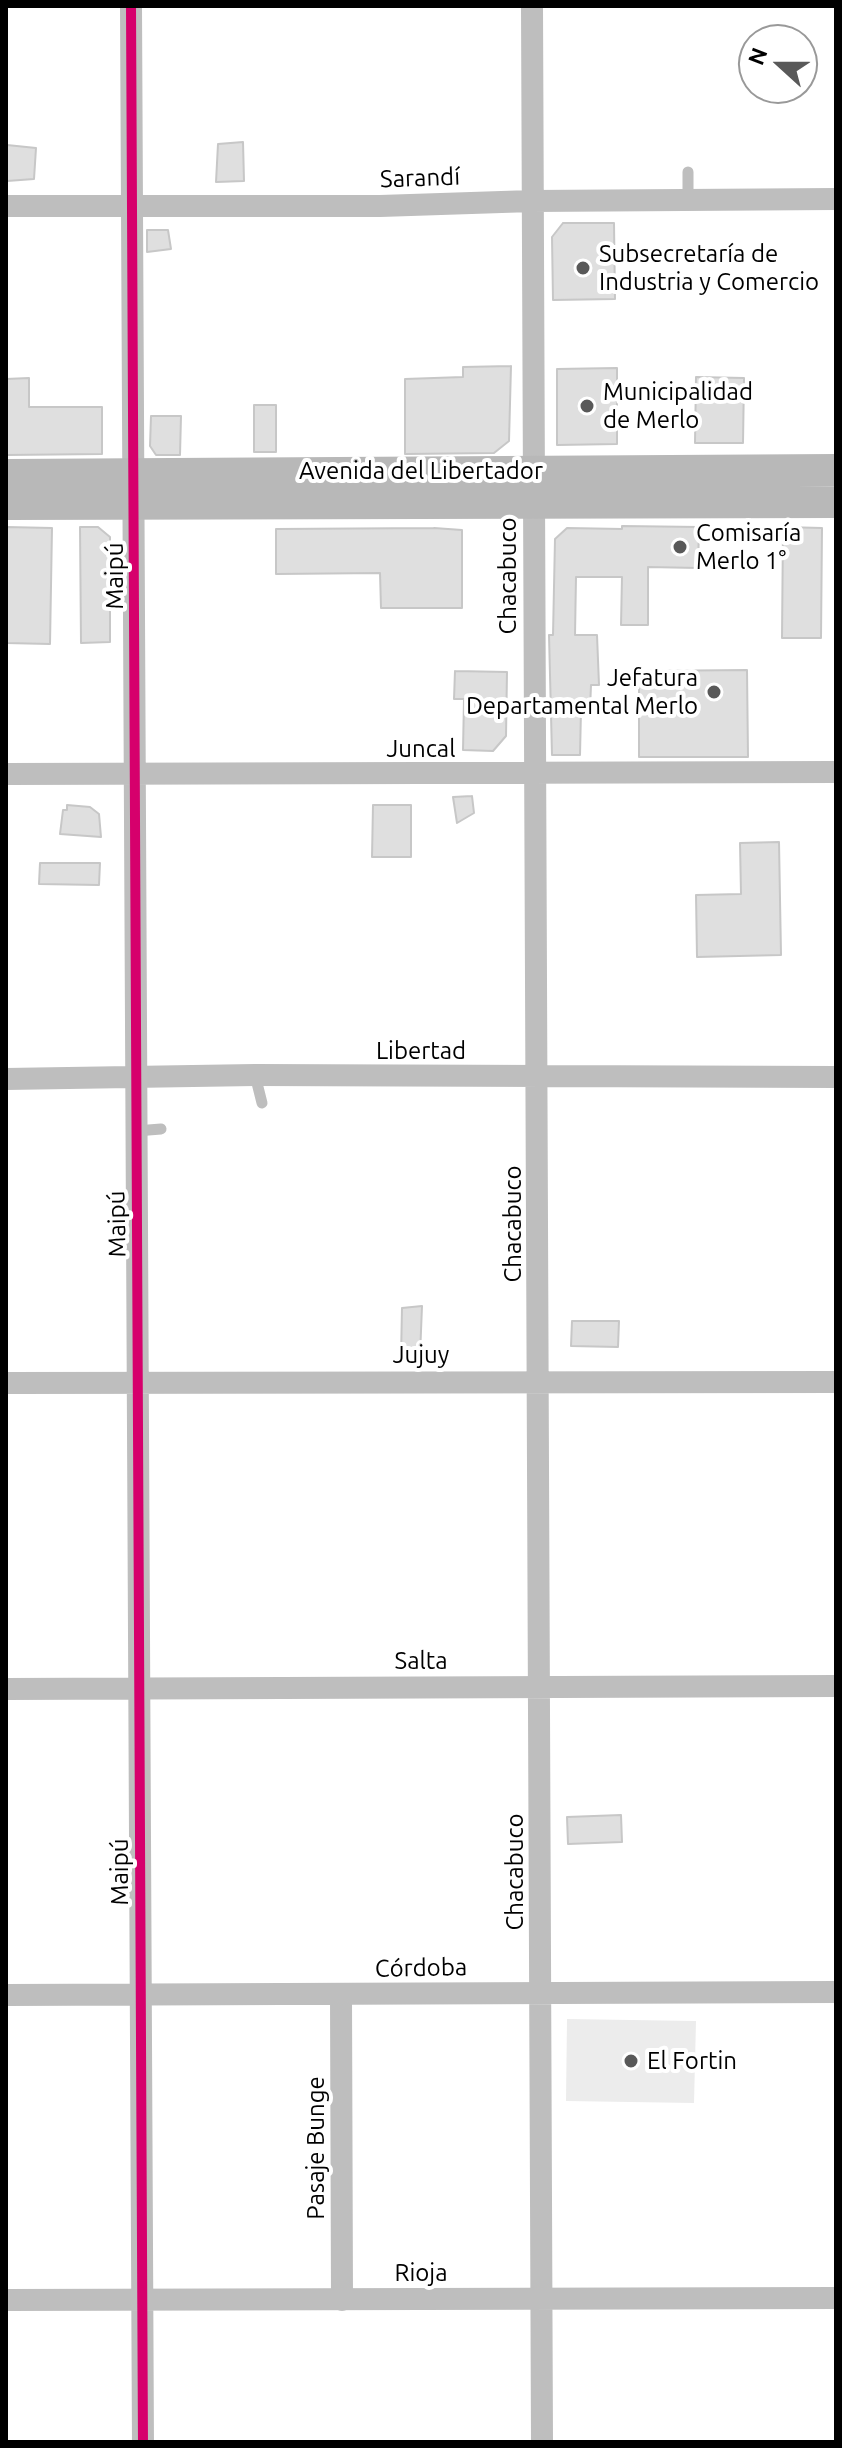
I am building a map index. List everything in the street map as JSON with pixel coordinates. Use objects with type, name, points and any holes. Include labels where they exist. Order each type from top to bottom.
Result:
[{"type":"main road","name":"Avenida del Libertador","points":[[6,504],[135,489],[533,471],[836,470]]},
{"type":"main road","name":"Avenida del Libertador","points":[[6,475],[135,489],[533,503],[836,502]]},
{"type":"street","name":"Maipú","points":[[131,6],[143,2442]]},
{"type":"street","name":"Chacabuco","points":[[532,6],[539,1077],[542,2442]]},
{"type":"street","name":"Sarandí","points":[[6,206],[380,206],[532,201],[836,199]]},
{"type":"street","name":"Juncal","points":[[6,774],[361,765],[535,775],[836,772]]},
{"type":"street","name":"Libertad","points":[[6,1079],[255,1075],[836,1077]]},
{"type":"street","name":"Jujuy","points":[[6,1383],[836,1382]]},
{"type":"street","name":"Salta","points":[[6,1689],[836,1686]]},
{"type":"street","name":"Córdoba","points":[[6,1995],[836,1992]]},
{"type":"street","name":"Pasaje Bunge","points":[[341,1996],[342,2300]]},
{"type":"street","name":"Rioja","points":[[6,2300],[836,2298]]},
{"type":"lane","points":[[688,172],[688,202]]},
{"type":"lane","points":[[255,1075],[262,1103]]},
{"type":"lane","points":[[136,1131],[161,1129]]},
{"type":"shaded area","name":"El Fortin","points":[[567,2019],[696,2021],[694,2103],[566,2101]]},
{"type":"building","points":[[243,142],[244,181],[216,182],[218,144]]},
{"type":"building","points":[[7,145],[36,148],[34,179],[7,181]]},
{"type":"building","name":"Subsecretaría de Industria y Comercio","points":[[563,223],[614,223],[615,299],[553,300],[552,237]]},
{"type":"building","points":[[147,230],[168,230],[171,249],[147,252]]},
{"type":"building","points":[[511,366],[509,441],[494,453],[405,454],[405,379],[463,377],[463,367]]},
{"type":"building","name":"Municipalidad de Merlo","points":[[617,368],[617,444],[557,445],[557,369]]},
{"type":"building","points":[[696,377],[744,378],[743,443],[695,443]]},
{"type":"building","points":[[29,378],[29,407],[102,407],[102,454],[6,455],[6,379]]},
{"type":"building","points":[[254,405],[276,405],[276,452],[254,452]]},
{"type":"building","points":[[151,416],[181,416],[180,455],[156,455],[150,446]]},
{"type":"building","points":[[622,526],[699,527],[698,568],[648,567],[648,625],[621,625],[622,577],[576,577],[575,635],[597,635],[599,685],[591,685],[590,710],[581,710],[580,755],[552,755],[549,635],[553,635],[555,539],[567,528],[622,529]]},
{"type":"building","points":[[6,527],[52,528],[50,644],[6,643]]},
{"type":"building","points":[[80,527],[98,527],[110,537],[110,642],[81,643]]},
{"type":"building","points":[[783,527],[822,528],[821,638],[782,638]]},
{"type":"building","points":[[276,529],[462,530],[462,608],[381,608],[380,573],[276,574]]},
{"type":"building","name":"Jefatura Departamental Merlo","points":[[747,670],[748,757],[639,757],[639,671]]},
{"type":"building","points":[[455,671],[507,672],[506,736],[493,751],[463,750],[464,699],[454,699]]},
{"type":"building","points":[[472,796],[474,813],[457,823],[453,797]]},
{"type":"building","points":[[67,805],[90,807],[99,814],[101,837],[60,834],[63,810],[67,810]]},
{"type":"building","points":[[373,805],[411,805],[411,857],[372,857]]},
{"type":"building","points":[[779,842],[781,955],[697,957],[696,895],[741,894],[740,843]]},
{"type":"building","points":[[40,863],[100,863],[99,885],[39,884]]},
{"type":"building","points":[[422,1306],[420,1356],[401,1357],[402,1308]]},
{"type":"building","points":[[572,1321],[619,1321],[618,1347],[571,1346]]},
{"type":"building","points":[[621,1815],[622,1842],[568,1844],[567,1817]]},
{"type":"cycle path","points":[[131,6],[143,2442]]},
{"type":"place","name":"Subsecretaría de Industria y Comercio","points":[[583,268]]},
{"type":"place","name":"Municipalidad de Merlo","points":[[587,406]]},
{"type":"place","name":"Comisaría Merlo 1°","points":[[680,547]]},
{"type":"place","name":"Jefatura Departamental Merlo","points":[[714,692]]},
{"type":"place","name":"El Fortin","points":[[631,2061]]}]
